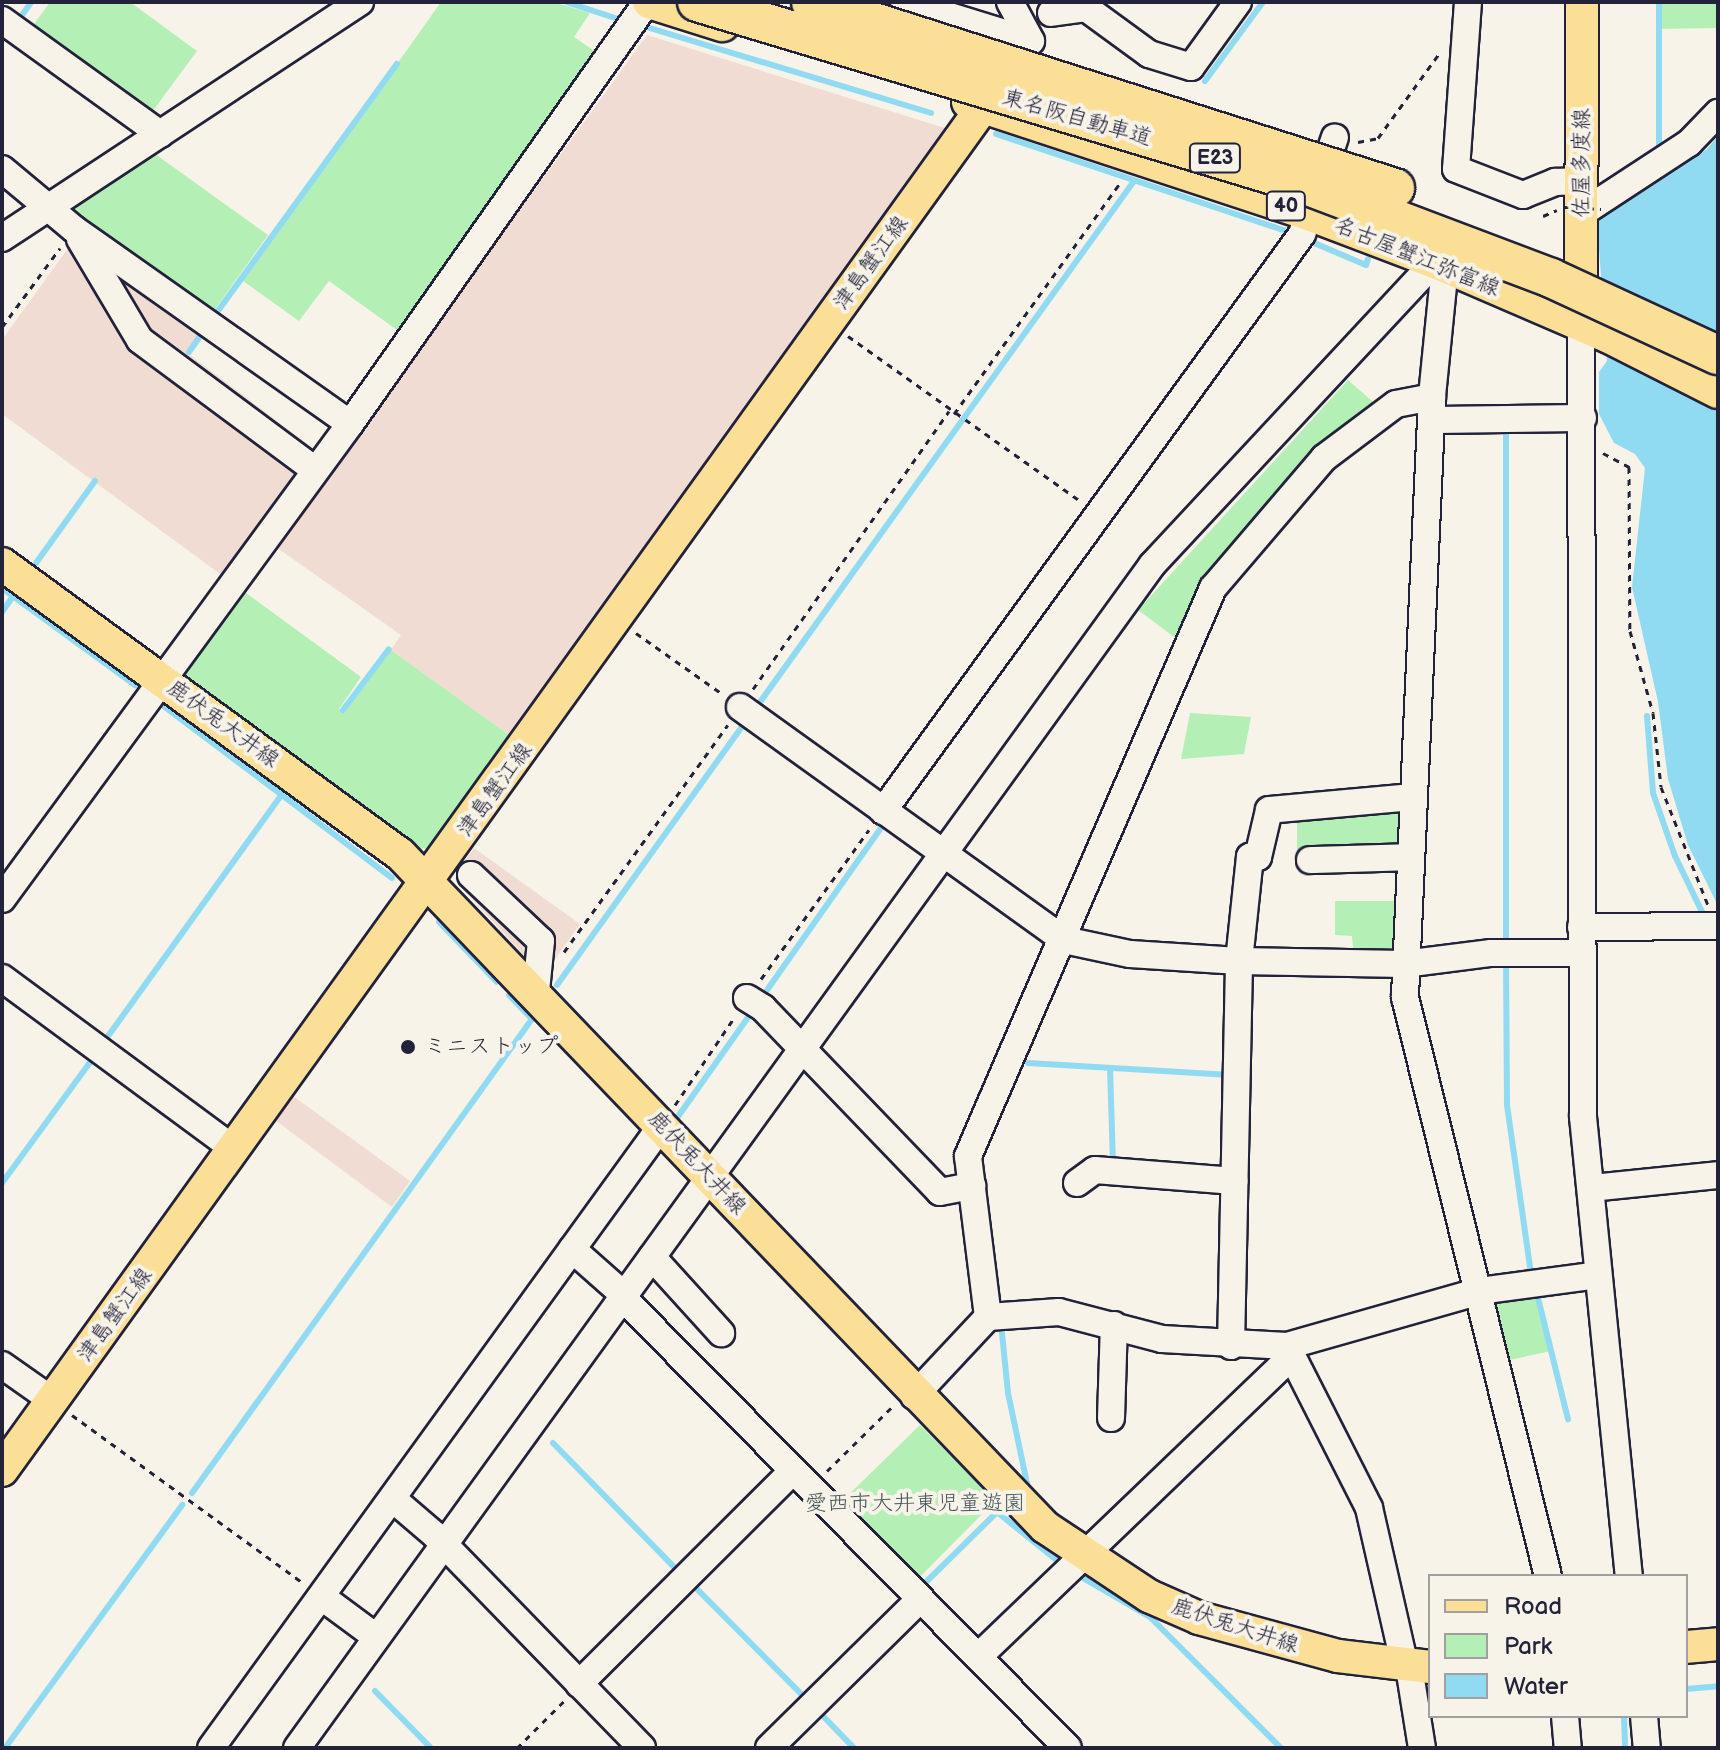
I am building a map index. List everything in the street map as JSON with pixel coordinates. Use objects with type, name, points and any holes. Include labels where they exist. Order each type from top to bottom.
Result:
[{"type":"highway","name":"東名阪自動車道","points":[[697,2],[1300,183],[1551,278],[1718,355]]},
{"type":"highway","name":"東名阪自動車道","points":[[811,2],[1352,172],[1560,253],[1718,326]]},
{"type":"main road","name":"名古屋蟹江弥富線","points":[[648,2],[1306,213],[1440,264],[1594,330],[1718,392]]},
{"type":"main road","name":"佐屋多度線","points":[[1582,2],[1582,202],[1594,330]]},
{"type":"main road","name":"津島蟹江線","points":[[2,1470],[430,881],[983,107]]},
{"type":"main road","name":"鹿伏兎大井線","points":[[2,564],[400,854],[430,881],[1014,1500],[1082,1554],[1149,1596],[1244,1634],[1415,1667]]},
{"type":"main road","points":[[1688,1647],[1718,1644]]},
{"type":"street","points":[[2,238],[360,2]]},
{"type":"street","points":[[2,899],[160,679],[350,424],[648,2]]},
{"type":"street","points":[[904,2],[1031,41]]},
{"type":"street","points":[[1010,2],[1031,41]]},
{"type":"street","points":[[983,107],[1055,8],[1088,5],[1149,54],[1191,67],[1238,2]]},
{"type":"street","points":[[1466,11],[1456,169],[1523,195],[1555,182],[1582,202],[1689,143],[1718,113]]},
{"type":"street","points":[[2,20],[160,134]]},
{"type":"street","points":[[891,816],[1302,234],[1306,213],[1335,137]]},
{"type":"street","points":[[2,169],[51,205],[74,229],[350,424]]},
{"type":"street","points":[[74,229],[140,340],[315,470]]},
{"type":"street","points":[[1440,264],[1404,964],[1414,1044],[1480,1291],[1548,1574]]},
{"type":"street","points":[[297,1748],[1152,565],[1440,264]]},
{"type":"street","points":[[1594,330],[1583,430],[1583,1117],[1629,1574]]},
{"type":"street","points":[[996,1317],[968,1156],[1067,939],[1213,588],[1324,458],[1396,404],[1583,430]]},
{"type":"street","points":[[746,711],[1067,939],[1130,954],[1239,961],[1404,964],[1581,940],[1718,926]]},
{"type":"street","points":[[1231,1346],[1239,961],[1250,857],[1258,857],[1265,813],[1413,797]]},
{"type":"street","points":[[1310,860],[1410,857]]},
{"type":"street","points":[[471,875],[541,941],[536,991]]},
{"type":"street","points":[[2,978],[234,1149]]},
{"type":"street","points":[[755,1003],[940,1192],[972,1186]]},
{"type":"street","points":[[213,1748],[327,1601],[577,1253],[662,1125]]},
{"type":"street","points":[[1077,1183],[1095,1170],[1235,1181]]},
{"type":"street","points":[[1591,1188],[1718,1175]]},
{"type":"street","points":[[577,1253],[1068,1748]]},
{"type":"street","points":[[652,1257],[721,1333]]},
{"type":"street","points":[[914,1396],[996,1317],[1059,1312],[1162,1339],[1289,1351],[1480,1291],[1598,1275]]},
{"type":"street","points":[[1111,1418],[1114,1325]]},
{"type":"street","points":[[978,1657],[1289,1351]]},
{"type":"street","points":[[1289,1351],[1369,1508],[1415,1667],[1422,1748]]},
{"type":"street","points":[[2,1365],[53,1401]]},
{"type":"street","points":[[579,1684],[801,1478]]},
{"type":"street","points":[[398,1502],[642,1748]]},
{"type":"street","points":[[769,1748],[920,1599]]},
{"type":"street","points":[[327,1601],[376,1637]]},
{"type":"street","points":[[1565,1718],[1568,1748]]},
{"type":"street","points":[[1644,1718],[1647,1748]]},
{"type":"path","points":[[1335,137],[1366,143],[1378,138],[1466,11]]},
{"type":"path","points":[[954,414],[1120,183]]},
{"type":"path","points":[[1543,216],[1582,202]]},
{"type":"path","points":[[2,327],[74,229]]},
{"type":"path","points":[[829,322],[1101,516]]},
{"type":"path","points":[[1583,430],[1629,467],[1630,631],[1653,713],[1661,787],[1682,852],[1718,926]]},
{"type":"path","points":[[617,619],[746,711]]},
{"type":"path","points":[[662,1125],[891,816]]},
{"type":"path","points":[[801,1478],[899,1400],[914,1396]]},
{"type":"path","points":[[53,1401],[327,1601]]},
{"type":"path","points":[[517,1748],[579,1684]]},
{"type":"shaded area","points":[[647,35],[948,129],[509,735],[391,650],[401,635],[276,547]]},
{"type":"shaded area","points":[[71,244],[201,330],[186,352],[314,449],[223,576],[2,414],[2,340]]},
{"type":"shaded area","points":[[474,848],[580,924],[551,965],[531,963],[459,885],[457,872]]},
{"type":"shaded area","points":[[293,1096],[410,1181],[392,1207],[275,1120]]},
{"type":"green space","points":[[50,2],[130,2],[197,51],[152,112],[146,112],[32,27]]},
{"type":"green space","points":[[441,2],[553,2],[590,13],[574,37],[599,54],[401,333],[329,281],[299,321],[243,281]]},
{"type":"green space","points":[[1659,2],[1718,2],[1718,28],[1659,29]]},
{"type":"green space","points":[[151,151],[268,235],[208,319],[64,210]]},
{"type":"green space","points":[[1348,380],[1380,408],[1182,643],[1138,610]]},
{"type":"green space","points":[[235,585],[361,677],[339,709],[344,713],[391,650],[509,735],[430,848],[415,849],[357,800],[176,670]]},
{"type":"green space","points":[[1190,713],[1251,717],[1244,754],[1181,759]]},
{"type":"green space","points":[[1404,807],[1401,846],[1395,850],[1297,852],[1297,812]]},
{"type":"green space","points":[[1335,901],[1398,901],[1395,959],[1354,959],[1352,936],[1335,935]]},
{"type":"green space","points":[[1537,1291],[1551,1351],[1505,1361],[1489,1302]]},
{"type":"green space","name":"愛西市大井東児童遊園","points":[[920,1425],[995,1501],[913,1584],[836,1507]]},
{"type":"water","points":[[1718,136],[1718,906],[1688,845],[1668,779],[1658,702],[1632,587],[1645,468],[1635,454],[1614,443],[1599,414],[1599,372],[1607,361],[1597,220],[1707,149]]},
{"type":"waterway","points":[[20,18],[31,2]]},
{"type":"waterway","points":[[566,2],[621,20]]},
{"type":"waterway","points":[[1205,81],[1263,2]]},
{"type":"waterway","points":[[1659,2],[1659,149]]},
{"type":"waterway","points":[[643,26],[931,113]]},
{"type":"waterway","points":[[215,315],[397,64]]},
{"type":"waterway","points":[[996,134],[1292,233]]},
{"type":"waterway","points":[[755,709],[1134,181]]},
{"type":"waterway","points":[[1307,240],[1366,265],[1368,259]]},
{"type":"waterway","points":[[189,352],[205,329]]},
{"type":"waterway","points":[[1506,425],[1506,945]]},
{"type":"waterway","points":[[36,563],[95,481]]},
{"type":"waterway","points":[[2,588],[135,685]]},
{"type":"waterway","points":[[2,612],[13,596]]},
{"type":"waterway","points":[[343,710],[389,649]]},
{"type":"waterway","points":[[157,701],[392,878]]},
{"type":"waterway","points":[[1647,716],[1653,793],[1675,856],[1705,918]]},
{"type":"waterway","points":[[557,985],[746,721]]},
{"type":"waterway","points":[[106,1039],[283,793]]},
{"type":"waterway","points":[[760,1000],[887,819]]},
{"type":"waterway","points":[[439,922],[497,982]]},
{"type":"waterway","points":[[1506,960],[1507,1105],[1531,1273]]},
{"type":"waterway","points":[[192,1493],[532,1019],[509,995]]},
{"type":"waterway","points":[[677,1118],[754,1009]]},
{"type":"waterway","points":[[2,1183],[93,1058]]},
{"type":"waterway","points":[[1028,1063],[1231,1075]]},
{"type":"waterway","points":[[1110,1068],[1113,1163]]},
{"type":"waterway","points":[[1538,1298],[1568,1419]]},
{"type":"waterway","points":[[1001,1323],[1008,1393],[1027,1483],[1023,1487]]},
{"type":"waterway","points":[[553,1443],[682,1575]]},
{"type":"waterway","points":[[5,1748],[182,1505]]},
{"type":"waterway","points":[[920,1588],[999,1510]]},
{"type":"waterway","points":[[997,1512],[1059,1562]]},
{"type":"waterway","points":[[1076,1574],[1150,1617],[1281,1748]]},
{"type":"waterway","points":[[692,1584],[808,1701]]},
{"type":"waterway","points":[[1688,1689],[1718,1686]]},
{"type":"waterway","points":[[375,1691],[431,1748]]},
{"type":"waterway","points":[[819,1712],[854,1748]]},
{"type":"waterway","points":[[1624,1718],[1625,1748]]},
{"type":"place","name":"ミニストップ","points":[[408,1047]]}]
